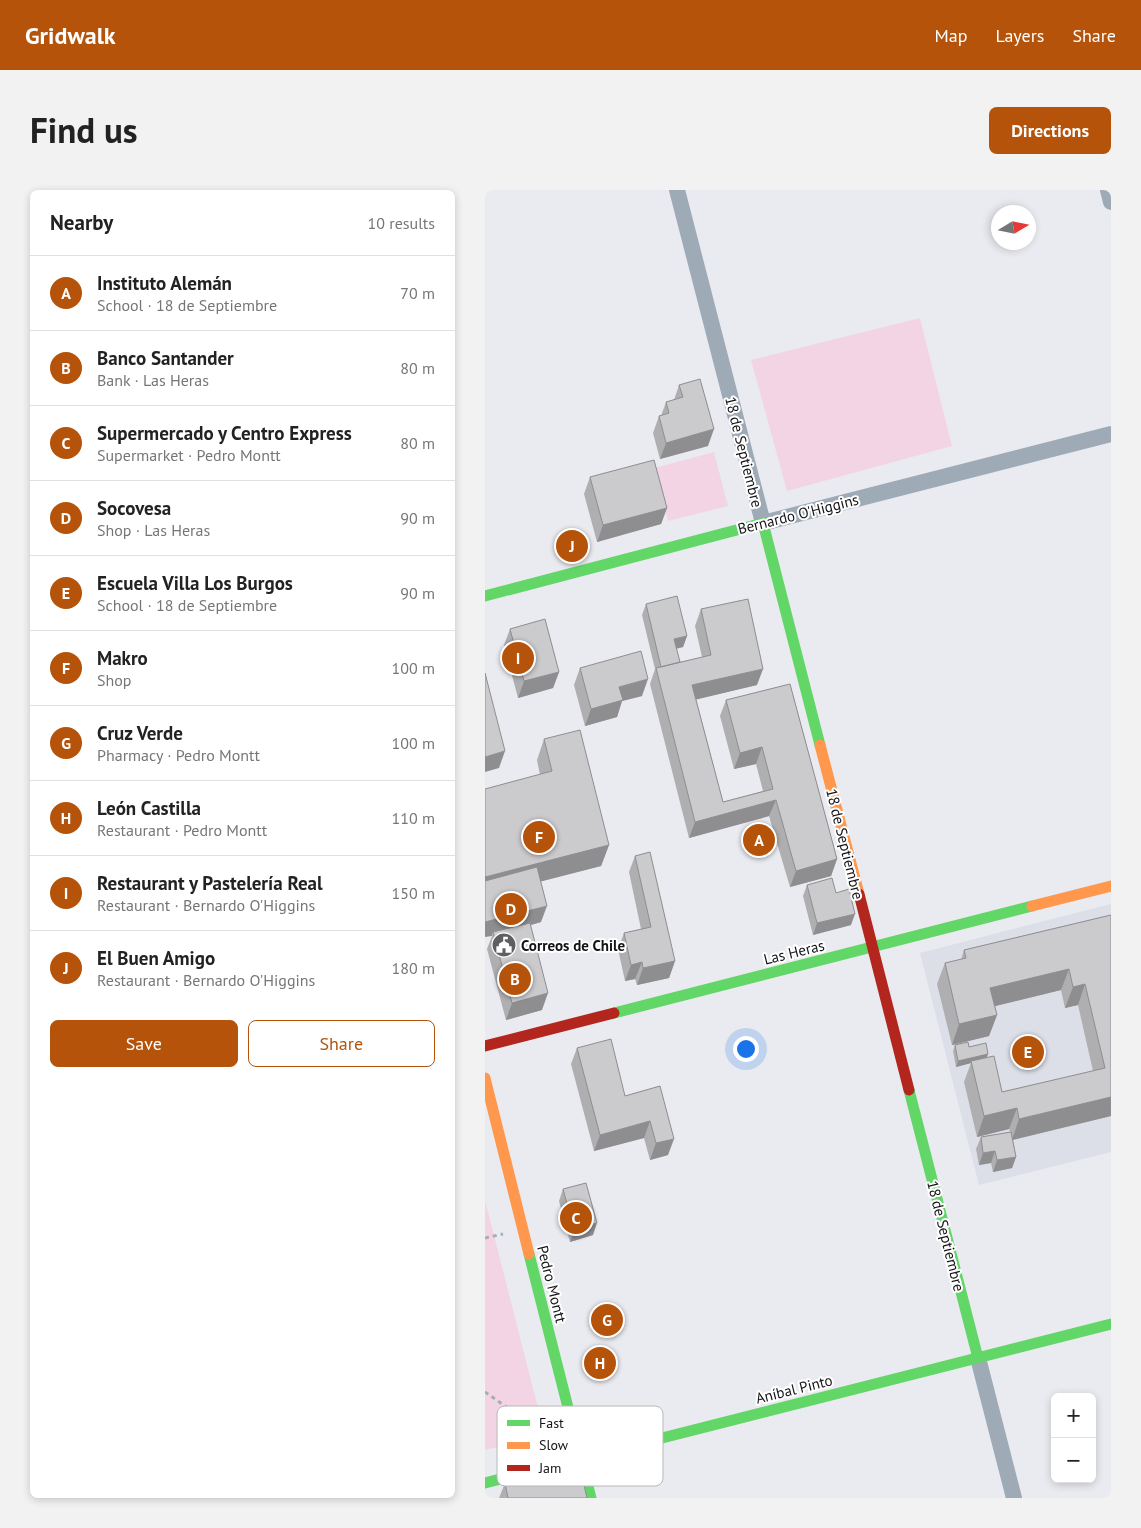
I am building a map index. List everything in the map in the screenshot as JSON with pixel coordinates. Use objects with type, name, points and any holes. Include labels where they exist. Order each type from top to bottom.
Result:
[{"type":"main road","name":"Bernardo O'Higgins","points":[[485,596],[763,523]]},
{"type":"main road","name":"18 de Septiembre","points":[[763,523],[978,1358]]},
{"type":"main road","name":"Las Heras","points":[[485,1046],[1111,886]]},
{"type":"main road","name":"Pedro Montt","points":[[485,1078],[568,1406]]},
{"type":"main road","name":"Aníbal Pinto","points":[[663,1437],[1111,1324]]},
{"type":"street","name":"18 de Septiembre","points":[[677,190],[763,523]]},
{"type":"street","points":[[1108,190],[1111,202]]},
{"type":"street","name":"Bernardo O'Higgins","points":[[763,523],[1111,434]]},
{"type":"street","name":"18 de Septiembre","points":[[978,1358],[1014,1498]]},
{"type":"path","points":[[485,1392],[505,1406]]},
{"type":"shaded area","points":[[920,318],[952,446],[787,491],[751,360]]},
{"type":"shaded area","points":[[714,452],[728,506],[668,521],[655,468]]},
{"type":"shaded area","points":[[1111,904],[1111,1152],[979,1185],[920,953]]},
{"type":"shaded area","points":[[485,1200],[537,1406],[497,1406],[497,1447],[485,1450]]},
{"type":"building","points":[[700,379],[714,429],[666,443],[659,416],[669,413],[666,402],[683,397],[679,385]]},
{"type":"building","points":[[654,460],[667,508],[603,525],[590,477]]},
{"type":"building","points":[[677,596],[687,636],[674,639],[680,662],[661,667],[646,604]]},
{"type":"building","points":[[748,599],[763,669],[692,685],[723,802],[773,789],[762,747],[740,753],[726,700],[790,684],[837,859],[796,871],[776,800],[695,822],[656,668],[711,655],[701,609]]},
{"type":"building","points":[[545,619],[559,672],[524,681],[510,629]]},
{"type":"building","points":[[641,651],[648,679],[619,687],[623,700],[591,709],[580,668]]},
{"type":"building","points":[[485,673],[505,751],[485,757]]},
{"type":"building","points":[[580,730],[609,845],[485,877],[485,789],[552,771],[544,739]]},
{"type":"building","points":[[650,852],[675,961],[643,968],[642,962],[631,965],[624,933],[651,927],[635,856]]},
{"type":"building","points":[[537,867],[547,906],[485,922],[485,881]]},
{"type":"building","points":[[832,878],[836,893],[849,889],[855,914],[817,923],[807,885]]},
{"type":"building","points":[[1111,915],[1111,1097],[1019,1119],[1017,1108],[984,1116],[971,1061],[994,1056],[1002,1092],[1105,1068],[1085,984],[1073,987],[1069,969],[990,988],[997,1015],[959,1024],[945,963],[966,958],[964,950]]},
{"type":"building","points":[[530,923],[548,993],[512,1003],[493,932]]},
{"type":"building","points":[[611,1039],[625,1096],[660,1086],[674,1139],[656,1143],[650,1121],[600,1135],[577,1048]]},
{"type":"building","points":[[968,1042],[969,1047],[986,1043],[988,1054],[958,1061],[955,1045]]},
{"type":"building","points":[[1011,1132],[1016,1157],[997,1160],[995,1151],[983,1153],[981,1137]]},
{"type":"building","points":[[586,1183],[597,1223],[574,1230],[563,1189]]},
{"type":"building","points":[[506,1486],[584,1486],[587,1498],[508,1498]]},
{"type":"traffic: fast","points":[[485,596],[763,523],[820,745]]},
{"type":"traffic: fast","points":[[614,1013],[1032,906]]},
{"type":"traffic: fast","points":[[909,1090],[978,1358]]},
{"type":"traffic: fast","points":[[529,1254],[568,1406]]},
{"type":"traffic: fast","points":[[663,1438],[1111,1324]]},
{"type":"traffic: fast","points":[[485,1483],[497,1480]]},
{"type":"traffic: fast","points":[[588,1486],[591,1498]]},
{"type":"traffic: slow","points":[[820,745],[859,894]]},
{"type":"traffic: slow","points":[[1032,906],[1111,886]]},
{"type":"traffic: slow","points":[[485,1078],[529,1254]]},
{"type":"traffic: jam","points":[[859,894],[909,1090]]},
{"type":"traffic: jam","points":[[485,1046],[614,1013]]},
{"type":"place","name":"El Buen Amigo","points":[[572,546]]},
{"type":"place","name":"Restaurant y Pastelería Real","points":[[518,658]]},
{"type":"place","name":"Makro","points":[[539,837]]},
{"type":"place","name":"Instituto Alemán","points":[[759,840]]},
{"type":"place","name":"Socovesa","points":[[511,909]]},
{"type":"place","name":"Correos de Chile","points":[[504,945]]},
{"type":"place","name":"Banco Santander","points":[[515,979]]},
{"type":"place","name":"Escuela Villa Los Burgos","points":[[1028,1052]]},
{"type":"place","name":"Supermercado y Centro Express","points":[[576,1218]]},
{"type":"place","name":"Cruz Verde","points":[[607,1320]]},
{"type":"place","name":"León Castilla","points":[[600,1363]]}]
